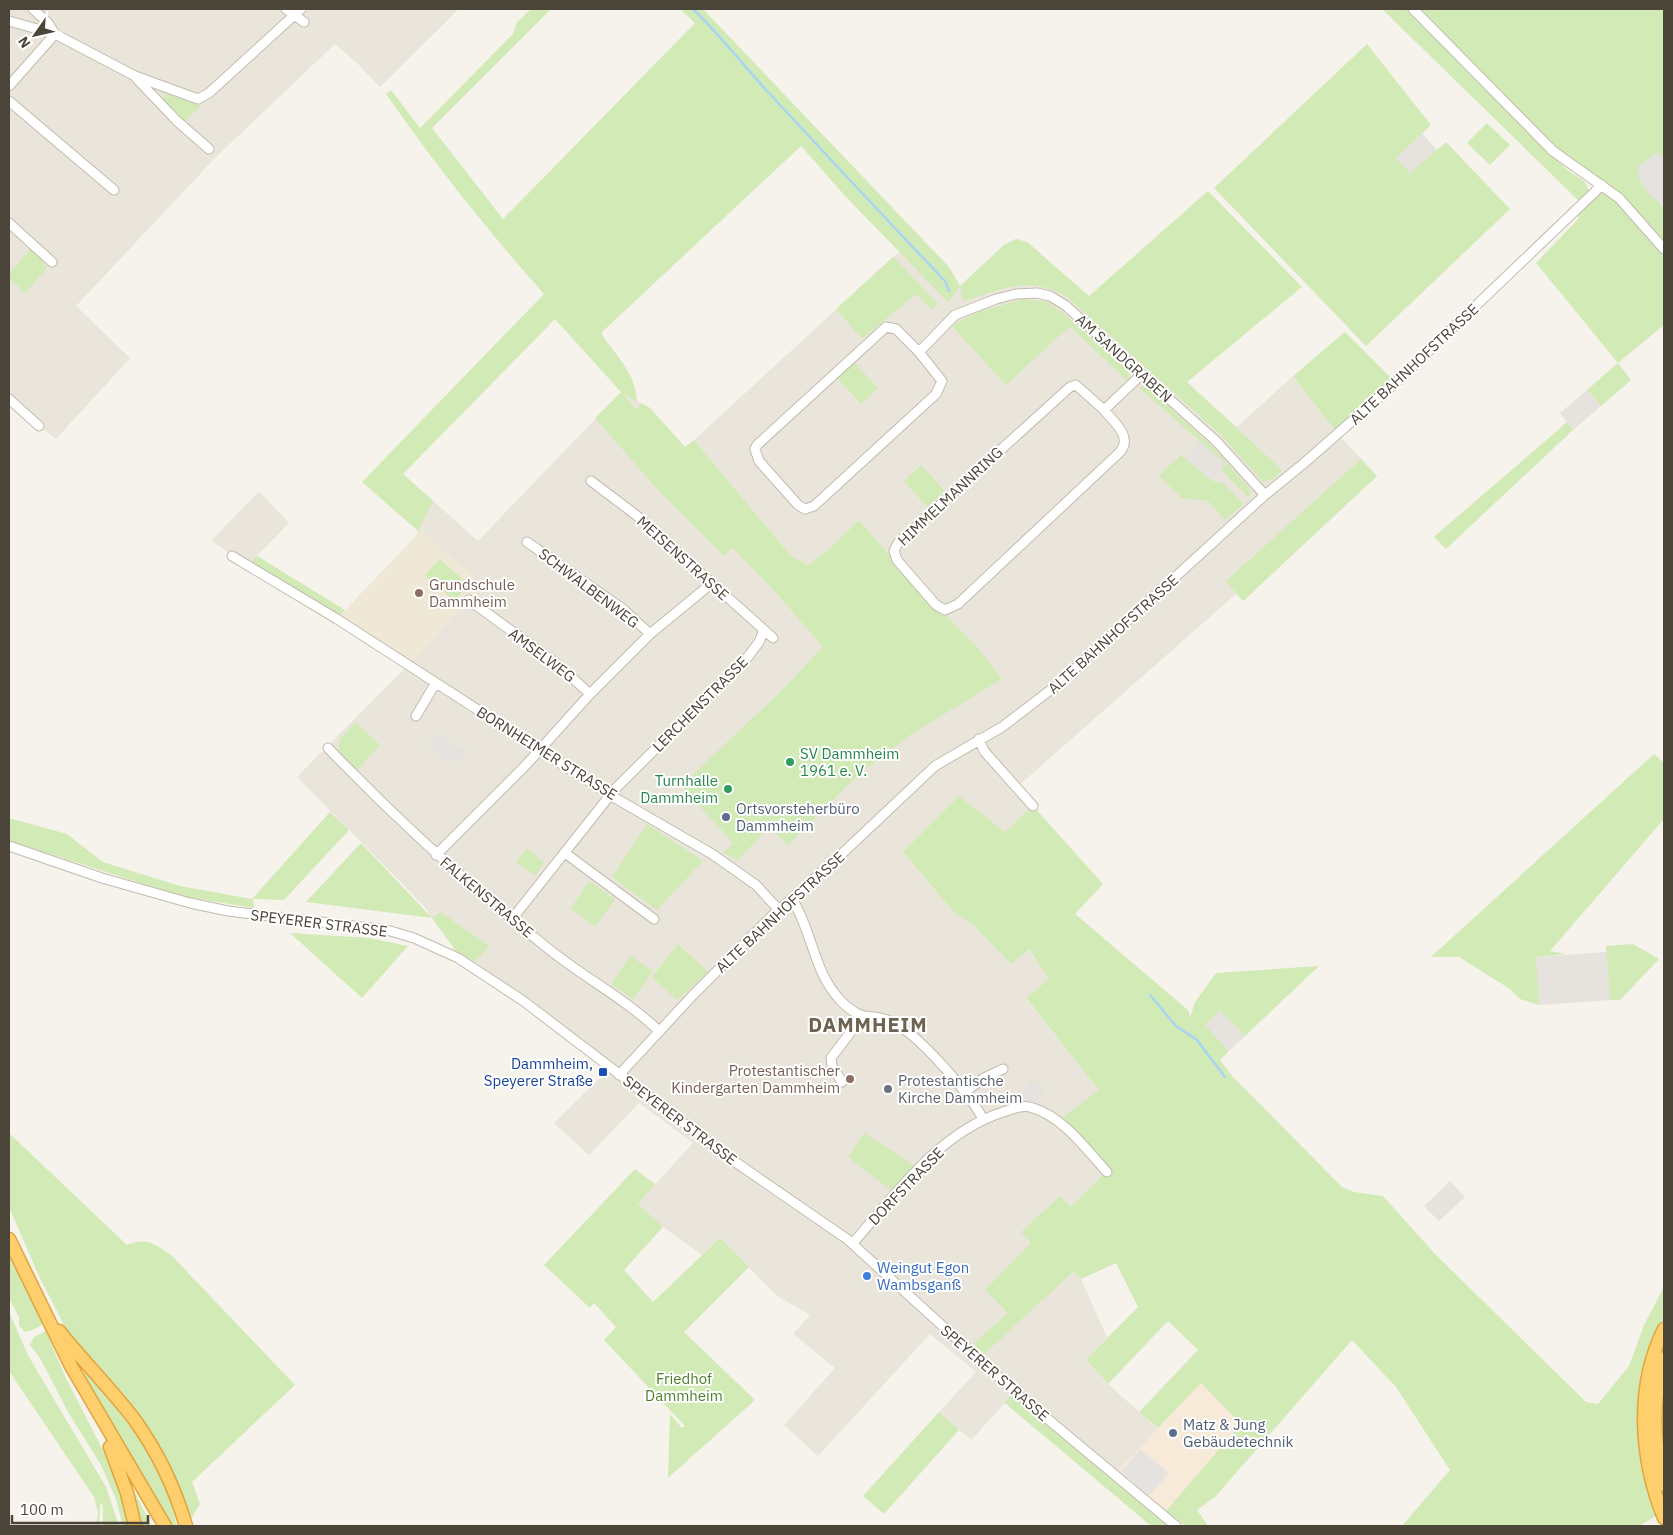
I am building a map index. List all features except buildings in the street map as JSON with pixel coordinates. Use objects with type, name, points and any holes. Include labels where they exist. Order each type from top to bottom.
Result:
[{"type":"highway","points":[[9,1239],[37,1299],[98,1415],[164,1526]]},
{"type":"highway","points":[[37,1299],[70,1345],[134,1420],[162,1465],[186,1526]]},
{"type":"highway","points":[[1664,1329],[1649,1376],[1644,1423],[1649,1472],[1664,1518]]},
{"type":"highway","points":[[1664,1358],[1658,1386],[1655,1423],[1660,1468],[1664,1484]]},
{"type":"highway","points":[[98,1415],[121,1476],[135,1526]]},
{"type":"street","points":[[33,9],[48,23],[55,34]]},
{"type":"street","points":[[286,9],[298,12],[304,22]]},
{"type":"street","points":[[1413,9],[1554,151],[1619,198],[1664,249]]},
{"type":"street","points":[[9,22],[55,34],[134,76],[198,99],[204,97],[298,12]]},
{"type":"street","points":[[9,86],[55,34]]},
{"type":"street","points":[[134,76],[177,121],[210,149]]},
{"type":"street","points":[[9,101],[114,190]]},
{"type":"street","name":"ALTE BAHNHOFSTRASSE","points":[[619,1075],[659,1031],[779,910],[935,766],[1015,718],[1057,685],[1265,494],[1303,464],[1392,386],[1602,185]]},
{"type":"street","points":[[9,223],[52,262]]},
{"type":"street","name":"AM SANDGRABEN","points":[[919,352],[955,315],[1006,296],[1032,293],[1050,296],[1065,305],[1216,441],[1265,494]]},
{"type":"street","points":[[886,327],[896,329],[919,352],[942,382],[936,394],[814,506],[806,509],[798,505],[759,461],[755,450],[756,445],[886,327]]},
{"type":"street","points":[[1104,410],[1142,374]]},
{"type":"street","name":"HIMMELMANNRING","points":[[1076,385],[1081,388],[1104,410],[1124,435],[1126,441],[1123,448],[958,604],[945,610],[936,605],[896,560],[894,551],[898,543],[1070,387],[1076,385]]},
{"type":"street","points":[[9,399],[39,426]]},
{"type":"street","name":"MEISENSTRASSE","points":[[591,481],[636,515],[773,638]]},
{"type":"street","name":"SCHWALBENWEG","points":[[527,542],[622,610],[650,634]]},
{"type":"street","name":"BORNHEIMER STRASSE","points":[[232,556],[337,619],[435,684],[746,877],[779,910]]},
{"type":"street","points":[[436,855],[540,750],[590,694],[650,634],[712,583]]},
{"type":"street","name":"AMSELWEG","points":[[469,600],[563,669],[590,694]]},
{"type":"street","name":"LERCHENSTRASSE","points":[[512,919],[610,794],[747,658],[759,642],[764,630]]},
{"type":"street","points":[[416,716],[435,684]]},
{"type":"street","points":[[979,739],[984,751],[1033,806]]},
{"type":"street","name":"FALKENSTRASSE","points":[[328,748],[436,855],[564,961],[659,1031]]},
{"type":"street","name":"SPEYERER STRASSE","points":[[9,846],[102,878],[190,903],[228,911],[369,927],[414,938],[458,958],[522,1000],[728,1157],[853,1243],[1014,1391],[1176,1526]]},
{"type":"street","points":[[565,853],[654,919]]},
{"type":"street","points":[[792,899],[824,980],[842,1002],[862,1017],[891,1021],[905,1030],[942,1065],[965,1092],[983,1119]]},
{"type":"street","points":[[842,1082],[832,1066],[831,1058],[862,1017]]},
{"type":"street","points":[[965,1092],[984,1078],[1002,1069]]},
{"type":"street","name":"DORFSTRASSE","points":[[853,1243],[928,1160],[963,1131],[983,1119],[1024,1107],[1044,1112],[1063,1126],[1107,1172]]},
{"type":"shaded area","points":[[9,9],[459,9],[380,87],[335,44],[216,157],[76,306],[130,358],[56,439],[12,405],[9,407]]},
{"type":"shaded area","points":[[1422,133],[1437,150],[1410,173],[1396,158]]},
{"type":"shaded area","points":[[1658,152],[1664,159],[1664,207],[1650,195],[1639,179],[1638,167]]},
{"type":"shaded area","points":[[1016,239],[1027,242],[1237,427],[1293,376],[1338,434],[1377,476],[1243,601],[1236,594],[1017,787],[1033,806],[1006,833],[903,852],[953,911],[974,926],[1011,963],[1028,949],[1050,979],[1026,999],[1100,1090],[1058,1121],[1107,1172],[1071,1208],[1060,1196],[1073,1272],[1081,1279],[1107,1337],[1086,1359],[1108,1384],[1157,1428],[1218,1449],[1152,1526],[1005,1403],[971,1440],[939,1412],[976,1372],[930,1334],[818,1456],[784,1425],[835,1368],[793,1334],[810,1315],[777,1296],[720,1238],[702,1255],[663,1227],[637,1204],[693,1143],[639,1103],[589,1155],[554,1123],[601,1077],[618,1067],[475,962],[456,951],[423,905],[297,777],[408,665],[337,619],[416,536],[418,531],[381,498],[403,474],[478,541],[621,392],[650,408],[713,479],[840,634],[911,580],[859,520],[828,550],[808,565],[791,556],[694,440],[900,251],[948,301],[960,286],[1004,245]]},
{"type":"shaded area","points":[[1587,390],[1601,406],[1573,430],[1560,413]]},
{"type":"shaded area","points":[[1199,441],[1226,464],[1212,481],[1185,458]]},
{"type":"shaded area","points":[[259,491],[289,523],[248,565],[211,541]]},
{"type":"shaded area","name":"Grundschule Dammheim","points":[[422,530],[483,586],[408,665],[337,619]]},
{"type":"shaded area","points":[[434,732],[465,751],[455,764],[428,747]]},
{"type":"shaded area","points":[[1607,952],[1610,1000],[1539,1005],[1536,957]]},
{"type":"shaded area","points":[[1220,1010],[1245,1036],[1229,1051],[1204,1025]]},
{"type":"shaded area","points":[[1032,1080],[1045,1089],[1035,1104],[1024,1102],[1020,1097]]},
{"type":"shaded area","points":[[1450,1181],[1465,1197],[1439,1221],[1424,1206]]},
{"type":"shaded area","points":[[1201,1383],[1241,1424],[1166,1511],[1156,1508],[1115,1474]]},
{"type":"shaded area","points":[[1140,1449],[1169,1473],[1149,1496],[1121,1472]]},
{"type":"green space","points":[[531,9],[551,9],[432,128],[503,219],[695,23],[680,9],[703,9],[949,267],[960,286],[1004,245],[1016,239],[1027,242],[1089,296],[1208,191],[1302,287],[1187,382],[1282,470],[1273,479],[1263,482],[1221,435],[1066,296],[1052,290],[1027,285],[1004,288],[965,301],[960,287],[948,302],[846,197],[801,146],[601,333],[629,374],[636,392],[637,402],[623,393],[636,410],[641,403],[650,408],[685,447],[694,440],[791,556],[808,565],[828,550],[859,520],[911,580],[977,647],[1002,679],[910,735],[859,774],[788,845],[769,827],[738,860],[724,853],[733,843],[681,786],[779,693],[823,647],[780,597],[733,548],[724,556],[660,492],[595,418],[621,392],[555,319],[403,474],[433,501],[418,531],[362,482],[544,294],[462,196],[386,94],[391,90],[420,128],[513,34],[517,22]]},
{"type":"green space","points":[[1382,9],[1407,9],[1566,169],[1585,182],[1589,191],[1579,201]]},
{"type":"green space","points":[[1415,9],[1664,9],[1664,159],[1658,153],[1661,206],[1664,207],[1664,325],[1618,363],[1536,263],[1579,218],[1575,213],[1601,185],[1574,167]]},
{"type":"green space","points":[[1367,44],[1431,125],[1396,158],[1410,173],[1446,142],[1510,209],[1366,346],[1214,188]]},
{"type":"green space","points":[[167,94],[201,106],[184,122],[162,99]]},
{"type":"green space","points":[[1487,123],[1510,145],[1490,165],[1467,143]]},
{"type":"green space","points":[[32,247],[47,267],[26,293],[9,278],[9,274]]},
{"type":"green space","points":[[893,257],[938,304],[932,309],[916,294],[862,339],[836,309]]},
{"type":"green space","points":[[1024,299],[1048,302],[1074,322],[1131,373],[1126,380],[1070,326],[1006,385],[952,326],[977,312]]},
{"type":"green space","points":[[1345,332],[1395,382],[1338,434],[1293,376]]},
{"type":"green space","points":[[853,361],[878,388],[861,404],[836,377]]},
{"type":"green space","points":[[1618,363],[1631,380],[1601,406],[1587,390]]},
{"type":"green space","points":[[1138,387],[1147,387],[1210,444],[1247,485],[1251,493],[1249,498],[1221,470],[1226,464]]},
{"type":"green space","points":[[1567,422],[1573,430],[1446,549],[1434,537]]},
{"type":"green space","points":[[1181,455],[1212,481],[1223,483],[1243,504],[1225,520],[1208,501],[1181,498],[1159,475]]},
{"type":"green space","points":[[1361,459],[1377,476],[1243,601],[1226,581]]},
{"type":"green space","points":[[921,465],[945,491],[927,507],[904,481]]},
{"type":"green space","points":[[257,556],[345,610],[337,619],[248,565]]},
{"type":"green space","points":[[440,559],[469,585],[454,601],[425,575]]},
{"type":"green space","points":[[356,722],[380,745],[357,770],[338,750],[340,739]]},
{"type":"green space","points":[[1654,754],[1664,763],[1664,819],[1550,951],[1567,954],[1536,957],[1539,1005],[1520,999],[1510,989],[1459,957],[1431,957]]},
{"type":"green space","points":[[959,796],[1005,832],[1033,806],[1103,884],[1075,914],[1188,1010],[1190,1017],[1195,1002],[1216,973],[1319,966],[1245,1036],[1220,1011],[1205,1025],[1229,1051],[1220,1060],[1233,1077],[1342,1187],[1354,1192],[1383,1196],[1435,1254],[1586,1402],[1598,1404],[1629,1366],[1644,1325],[1664,1287],[1664,1320],[1654,1338],[1647,1479],[1656,1516],[1639,1526],[1402,1526],[1450,1470],[1396,1387],[1352,1340],[1215,1497],[1197,1510],[1208,1526],[1185,1526],[1166,1511],[1241,1424],[1201,1383],[1158,1428],[1139,1412],[1198,1350],[1168,1321],[1108,1384],[1086,1359],[1138,1307],[1116,1263],[1081,1279],[1073,1272],[984,1354],[973,1344],[1008,1313],[985,1290],[1031,1243],[1021,1232],[1060,1196],[1071,1207],[1106,1172],[1058,1121],[1099,1090],[1026,998],[1049,979],[1029,949],[1011,964],[974,926],[953,911],[903,852]]},
{"type":"green space","points":[[330,812],[349,830],[284,900],[253,899],[254,908],[181,896],[9,841],[9,818],[67,834],[103,862],[180,886],[252,899]]},
{"type":"green space","points":[[647,824],[703,861],[657,910],[612,877]]},
{"type":"green space","points":[[361,843],[432,918],[306,902]]},
{"type":"green space","points":[[527,849],[544,862],[535,876],[516,862]]},
{"type":"green space","points":[[589,881],[615,899],[595,927],[571,908]]},
{"type":"green space","points":[[441,912],[489,946],[475,962],[456,951],[432,918]]},
{"type":"green space","points":[[290,933],[369,938],[408,946],[362,998]]},
{"type":"green space","points":[[678,944],[708,972],[677,1000],[652,977]]},
{"type":"green space","points":[[1633,944],[1659,959],[1620,1000],[1610,1000],[1606,946]]},
{"type":"green space","points":[[630,956],[653,971],[633,999],[611,984]]},
{"type":"green space","points":[[9,1133],[127,1245],[140,1242],[150,1243],[171,1255],[295,1385],[192,1482],[200,1504],[191,1519],[170,1467],[66,1329],[39,1276],[9,1207]]},
{"type":"green space","points":[[864,1133],[915,1166],[892,1191],[848,1157]]},
{"type":"green space","name":"Friedhof Dammheim","points":[[635,1169],[655,1184],[638,1204],[663,1227],[624,1270],[653,1302],[720,1238],[749,1267],[684,1332],[755,1400],[668,1478],[670,1414],[682,1428],[685,1426],[604,1340],[616,1327],[594,1303],[590,1308],[544,1265]]},
{"type":"green space","points":[[9,1254],[43,1324],[33,1330],[25,1332],[19,1326],[19,1317],[9,1298]]},
{"type":"green space","points":[[9,1312],[29,1357],[106,1487],[119,1526],[103,1526],[103,1503],[100,1505],[99,1526],[96,1526],[98,1512],[94,1497],[9,1371]]},
{"type":"green space","points":[[46,1331],[64,1374],[114,1472],[131,1526],[123,1526],[116,1499],[101,1465],[68,1412],[40,1358],[30,1345],[34,1337]]},
{"type":"green space","points":[[85,1371],[115,1406],[142,1443],[163,1483],[177,1526],[173,1526],[83,1374]]},
{"type":"green space","points":[[1664,1386],[1664,1465],[1660,1425]]},
{"type":"green space","points":[[1011,1395],[1169,1526],[1151,1526],[1005,1403]]},
{"type":"green space","points":[[939,1412],[959,1430],[884,1514],[863,1496]]},
{"type":"green space","points":[[132,1487],[152,1526],[140,1526]]},
{"type":"waterway","points":[[693,9],[791,117],[945,281],[949,291]]},
{"type":"waterway","points":[[1150,995],[1176,1026],[1197,1040],[1225,1077]]},
{"type":"place","name":"Grundschule Dammheim","points":[[419,593]]},
{"type":"place","name":"SV Dammheim 1961 e. V.","points":[[790,762]]},
{"type":"place","name":"Turnhalle Dammheim","points":[[728,789]]},
{"type":"place","name":"Ortsvorsteherbüro Dammheim","points":[[726,817]]},
{"type":"place","name":"Dammheim, Speyerer Straße","points":[[603,1072]]},
{"type":"place","name":"Protestantischer Kindergarten Dammheim","points":[[850,1079]]},
{"type":"place","name":"Protestantische Kirche Dammheim","points":[[888,1089]]},
{"type":"place","name":"Weingut Egon Wambsganß","points":[[867,1276]]},
{"type":"place","name":"Matz & Jung Gebäudetechnik","points":[[1173,1433]]},
{"type":"district","name":"DAMMHEIM","points":[[868,1024]]}]
